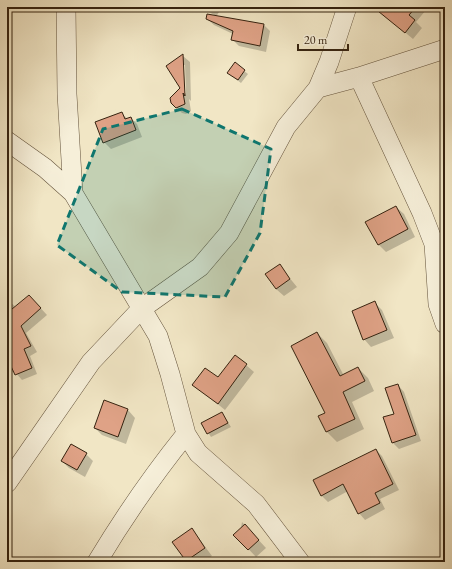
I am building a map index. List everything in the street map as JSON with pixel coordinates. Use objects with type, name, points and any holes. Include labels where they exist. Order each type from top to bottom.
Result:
[{"type":"street","points":[[66,7],[67,94],[73,193]]},
{"type":"street","points":[[7,483],[91,362],[141,309],[200,267],[229,233],[286,127],[318,88],[329,62],[347,7]]},
{"type":"street","points":[[318,88],[359,77],[445,49]]},
{"type":"street","points":[[359,77],[422,213],[434,244],[438,304],[445,324]]},
{"type":"street","points":[[7,141],[45,168],[73,193],[158,336],[186,434],[198,453],[256,504],[300,562]]},
{"type":"street","points":[[97,562],[128,510],[186,434]]},
{"type":"highlighted area","points":[[182,109],[271,149],[260,233],[225,297],[122,292],[57,245],[103,129]]},
{"type":"building","points":[[373,7],[416,7],[409,15],[415,20],[405,33]]},
{"type":"building","points":[[207,14],[264,24],[260,46],[231,40],[233,31],[206,19]]},
{"type":"building","points":[[183,54],[185,96],[183,93],[185,104],[176,108],[171,103],[170,98],[180,88],[166,66]]},
{"type":"building","points":[[235,62],[245,70],[238,80],[227,73]]},
{"type":"building","points":[[122,112],[125,119],[131,117],[136,130],[103,143],[95,122]]},
{"type":"building","points":[[396,206],[408,229],[378,245],[365,222]]},
{"type":"building","points":[[280,264],[290,279],[276,289],[265,274]]},
{"type":"building","points":[[29,295],[41,308],[21,326],[31,346],[24,349],[32,368],[15,375],[10,364],[7,365],[7,301],[12,309]]},
{"type":"building","points":[[375,301],[387,330],[363,340],[352,311]]},
{"type":"building","points":[[317,332],[340,376],[358,367],[365,381],[343,392],[355,419],[326,432],[318,416],[325,413],[291,346]]},
{"type":"building","points":[[235,355],[247,364],[218,404],[192,385],[205,368],[218,377]]},
{"type":"building","points":[[398,384],[416,435],[392,443],[383,417],[394,414],[385,388]]},
{"type":"building","points":[[104,400],[128,409],[118,437],[94,428]]},
{"type":"building","points":[[222,412],[228,423],[207,434],[201,423]]},
{"type":"building","points":[[71,444],[87,453],[77,470],[61,461]]},
{"type":"building","points":[[376,449],[393,484],[375,493],[380,503],[358,514],[343,484],[321,496],[313,480]]},
{"type":"building","points":[[245,524],[259,540],[248,550],[233,535]]},
{"type":"building","points":[[192,528],[205,548],[186,561],[172,542]]}]
